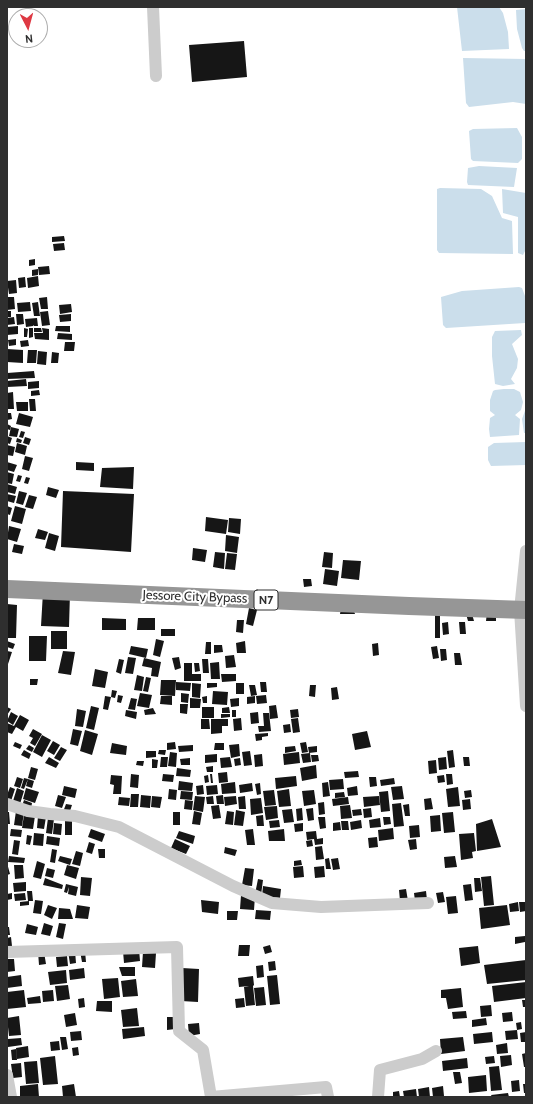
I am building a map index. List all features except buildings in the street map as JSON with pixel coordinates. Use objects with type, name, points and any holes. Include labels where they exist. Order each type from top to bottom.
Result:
[{"type":"highway","name":"Jessore City Bypass","points":[[7,589],[523,610]]},
{"type":"street","points":[[153,7],[156,76]]},
{"type":"street","points":[[526,551],[523,610],[526,706]]},
{"type":"street","points":[[7,804],[28,811],[75,816],[119,827],[233,886],[272,902],[321,907],[428,903]]},
{"type":"street","points":[[7,952],[177,947],[179,1031],[203,1050],[211,1097],[326,1087],[328,1097]]},
{"type":"street","points":[[378,1097],[380,1070],[422,1059],[436,1051]]},
{"type":"street","points":[[7,1075],[11,1097]]},
{"type":"water","points":[[457,7],[499,7],[503,13],[508,32],[509,49],[462,51]]},
{"type":"water","points":[[526,9],[526,51],[524,51],[517,29],[516,10]]},
{"type":"water","points":[[463,58],[526,59],[526,104],[513,102],[469,107],[466,103]]},
{"type":"water","points":[[517,128],[522,137],[522,159],[518,163],[473,161],[471,159],[469,131],[473,129]]},
{"type":"water","points":[[479,166],[517,168],[514,187],[468,185],[468,168]]},
{"type":"water","points":[[437,189],[481,189],[492,196],[502,218],[512,221],[513,254],[439,253],[437,250]]},
{"type":"water","points":[[502,189],[526,193],[526,249],[523,255],[518,253],[518,217],[503,213]]},
{"type":"water","points":[[522,288],[525,296],[525,323],[446,328],[443,325],[441,297],[462,291]]},
{"type":"water","points":[[521,330],[522,335],[512,344],[518,359],[517,368],[511,379],[515,384],[503,386],[495,384],[492,356],[492,337],[495,331]]},
{"type":"water","points":[[514,389],[520,392],[523,402],[521,410],[515,415],[520,419],[519,435],[490,437],[490,418],[495,415],[490,411],[490,400],[493,391]]},
{"type":"water","points":[[526,408],[526,433],[524,433],[522,419]]},
{"type":"water","points":[[526,442],[526,465],[491,466],[488,460],[488,447],[494,443]]}]
